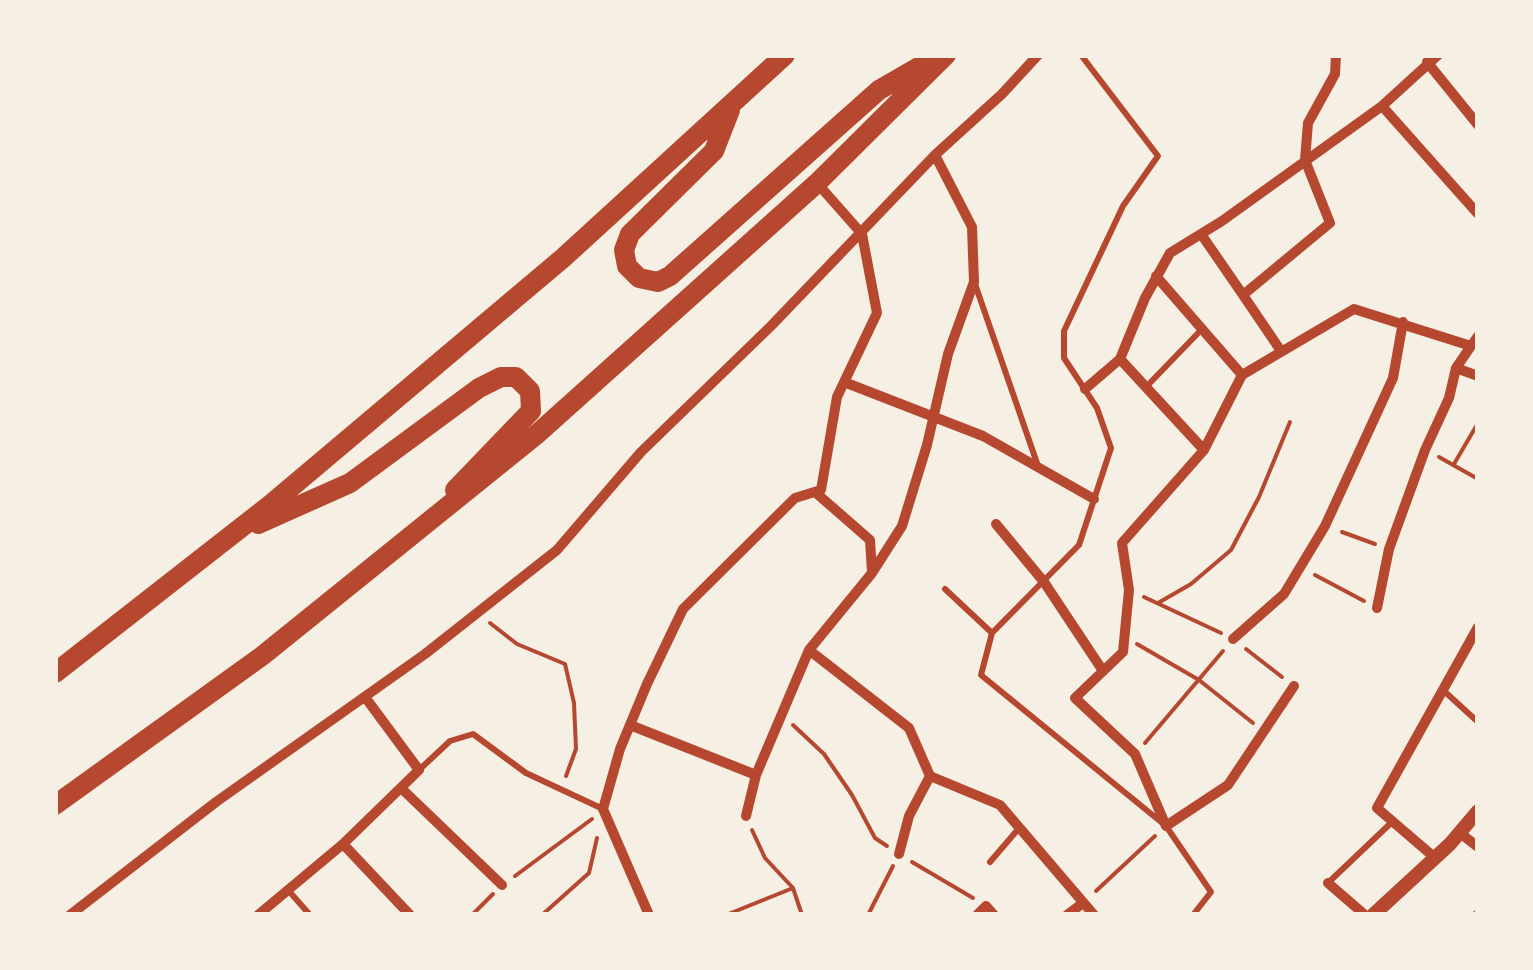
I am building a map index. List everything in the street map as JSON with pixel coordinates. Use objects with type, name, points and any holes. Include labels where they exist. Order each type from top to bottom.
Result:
[{"type":"highway","points":[[55,673],[226,539],[563,258],[784,55]]},
{"type":"highway","points":[[732,103],[714,151],[630,234],[624,250],[628,266],[639,278],[658,282],[670,276],[879,90],[943,55]]},
{"type":"highway","points":[[55,804],[262,656],[536,435],[817,183],[943,55]]},
{"type":"highway","points":[[226,539],[350,483],[479,388],[501,378],[516,377],[530,392],[531,412],[474,467],[424,526]]},
{"type":"street","points":[[70,915],[216,802],[476,614],[556,550],[640,452],[1038,55]]},
{"type":"street","points":[[1244,295],[1330,224],[1304,160],[1308,123],[1335,74],[1336,55]]},
{"type":"street","points":[[1085,389],[1120,359],[1170,253],[1382,106],[1438,55]]},
{"type":"street","points":[[1427,62],[1478,124]]},
{"type":"street","points":[[1382,106],[1478,214]]},
{"type":"street","points":[[746,816],[756,774],[809,650],[872,573],[902,526],[948,354],[974,282],[972,226],[935,156]]},
{"type":"street","points":[[648,915],[603,810],[630,725],[684,609],[796,498],[821,490],[837,396],[876,313],[862,234],[817,183]]},
{"type":"street","points":[[1201,234],[1282,351]]},
{"type":"street","points":[[1156,276],[1242,375]]},
{"type":"street","points":[[1294,686],[1228,785],[1166,826],[1135,754],[1075,698],[1123,652],[1129,590],[1122,542],[1204,450],[1242,375],[1354,308],[1475,341],[1456,368],[1449,398],[1425,450],[1389,550],[1377,608]]},
{"type":"street","points":[[1232,639],[1284,594],[1325,526],[1392,378],[1402,322]]},
{"type":"street","points":[[1120,359],[1204,450]]},
{"type":"street","points":[[1456,368],[1478,376]]},
{"type":"street","points":[[844,382],[983,436],[1094,499]]},
{"type":"street","points":[[815,492],[870,540],[872,573]]},
{"type":"street","points":[[996,524],[1044,582],[1103,671]]},
{"type":"street","points":[[1434,858],[1377,808],[1478,627]]},
{"type":"street","points":[[809,650],[909,728],[930,776],[1000,804],[1094,915]]},
{"type":"street","points":[[258,915],[343,844],[419,770],[365,697]]},
{"type":"street","points":[[630,725],[756,774]]},
{"type":"street","points":[[899,854],[909,816],[930,776]]},
{"type":"street","points":[[401,788],[502,885]]},
{"type":"street","points":[[1373,915],[1478,812]]},
{"type":"street","points":[[1460,833],[1478,848]]},
{"type":"street","points":[[343,844],[410,915]]},
{"type":"street","points":[[1328,883],[1364,915]]},
{"type":"street","points":[[1066,915],[1083,903]]},
{"type":"lane","points":[[1081,55],[1158,156],[1123,206],[1064,330],[1064,358],[1097,408],[1111,448],[1080,545],[992,633],[980,675],[1166,826],[1211,892],[1194,915]]},
{"type":"lane","points":[[974,282],[1038,467]]},
{"type":"lane","points":[[1147,386],[1204,327]]},
{"type":"lane","points":[[944,589],[992,633]]},
{"type":"lane","points":[[1444,691],[1478,722]]},
{"type":"lane","points":[[419,770],[450,741],[473,734],[526,773],[603,810]]},
{"type":"lane","points":[[1328,883],[1392,821]]},
{"type":"lane","points":[[990,862],[1020,827]]},
{"type":"lane","points":[[288,890],[310,915]]},
{"type":"path","points":[[1158,604],[1191,584],[1231,550],[1259,498],[1290,422]]},
{"type":"path","points":[[1454,464],[1478,422]]},
{"type":"path","points":[[1425,450],[1478,480]]},
{"type":"path","points":[[1325,526],[1389,550]]},
{"type":"path","points":[[1300,567],[1377,608]]},
{"type":"path","points":[[1129,590],[1232,639],[1294,686]]},
{"type":"path","points":[[476,614],[517,644],[565,664],[574,703],[576,749],[560,789]]},
{"type":"path","points":[[1125,636],[1200,680],[1264,732]]},
{"type":"path","points":[[1135,754],[1232,639]]},
{"type":"path","points":[[782,714],[824,754],[875,838],[986,912]]},
{"type":"path","points":[[472,915],[502,885],[603,810]]},
{"type":"path","points":[[542,915],[589,873],[603,810]]},
{"type":"path","points":[[746,816],[765,858],[793,888],[802,915]]},
{"type":"path","points":[[1083,903],[1166,826]]},
{"type":"path","points":[[868,915],[899,854]]},
{"type":"path","points":[[726,915],[793,888]]},
{"type":"path","points":[[1472,915],[1478,910]]}]
